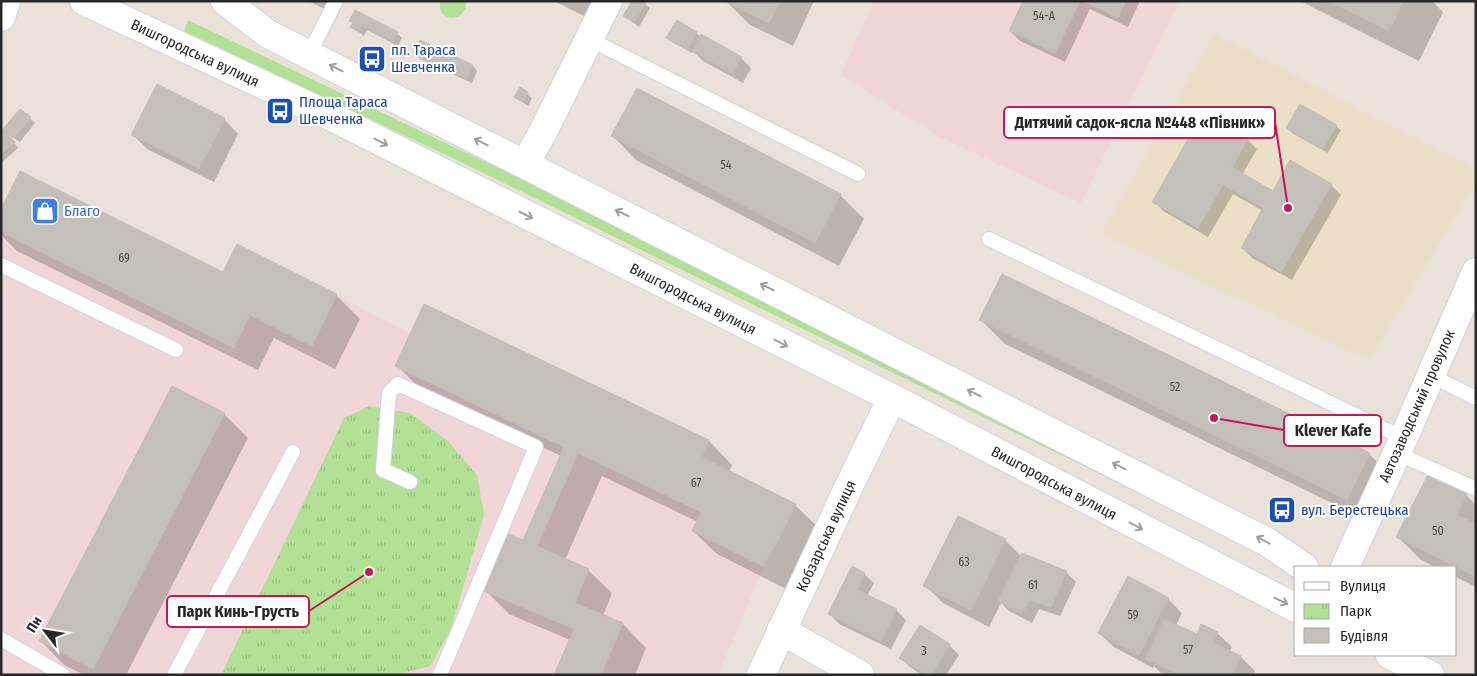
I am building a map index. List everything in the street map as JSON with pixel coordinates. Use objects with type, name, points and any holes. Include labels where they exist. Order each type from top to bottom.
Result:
[{"type":"main road","points":[[1,18],[6,1]]},
{"type":"main road","name":"Вишгородська вулиця","points":[[84,1],[330,116],[892,398],[1294,607]]},
{"type":"main road","points":[[225,1],[268,34],[1266,542],[1302,566]]},
{"type":"main road","points":[[525,164],[543,132],[608,1]]},
{"type":"main road","name":"Автозаводський провулок","points":[[1345,566],[1476,272]]},
{"type":"main road","name":"Кобзарська вулиця","points":[[762,675],[781,630],[892,398]]},
{"type":"main road","points":[[781,630],[860,675]]},
{"type":"main road","points":[[1392,656],[1430,675]]},
{"type":"main road","points":[[1421,656],[1446,675]]},
{"type":"lane","points":[[309,54],[336,1]]},
{"type":"lane","points":[[589,40],[858,174]]},
{"type":"lane","points":[[988,239],[1400,445],[1476,489]]},
{"type":"lane","points":[[1,265],[176,350]]},
{"type":"lane","points":[[1430,375],[1476,398]]},
{"type":"lane","points":[[410,482],[383,470],[389,393],[398,384],[536,447],[440,675]]},
{"type":"lane","points":[[174,675],[293,452]]},
{"type":"lane","points":[[1,638],[63,675]]},
{"type":"shaded area","points":[[874,1],[1179,1],[1081,203],[936,135],[841,75]]},
{"type":"shaded area","points":[[1214,34],[1476,169],[1476,182],[1370,360],[1101,234]]},
{"type":"shaded area","points":[[1,204],[223,272],[237,244],[410,333],[424,304],[709,440],[702,457],[796,504],[764,567],[718,675],[1,675]]},
{"type":"green space","points":[[440,1],[465,1],[466,8],[460,16],[448,17],[442,13]]},
{"type":"green space","points":[[188,20],[1064,438],[1266,555],[465,164],[184,31]]},
{"type":"green space","points":[[369,406],[410,413],[448,441],[477,475],[484,515],[451,629],[430,666],[395,675],[221,675],[344,418]]},
{"type":"building","points":[[632,1],[646,3],[634,23],[623,16]]},
{"type":"building","points":[[725,1],[780,1],[769,23]]},
{"type":"building","points":[[1023,1],[1080,1],[1055,53],[1009,31]]},
{"type":"building","points":[[1083,1],[1126,1],[1118,18]]},
{"type":"building","points":[[1329,1],[1403,1],[1389,31]]},
{"type":"building","points":[[355,10],[398,32],[393,42],[362,26],[359,32],[350,27],[353,22],[349,21]]},
{"type":"building","points":[[677,20],[697,32],[687,50],[666,38]]},
{"type":"building","points":[[701,34],[742,57],[733,74],[692,51]]},
{"type":"building","points":[[420,40],[473,65],[467,79],[414,55]]},
{"type":"building","points":[[157,84],[225,118],[199,169],[131,135]]},
{"type":"building","points":[[520,87],[528,92],[523,102],[514,97]]},
{"type":"building","points":[[637,88],[841,194],[815,243],[611,136]]},
{"type":"building","points":[[1300,104],[1337,125],[1323,149],[1286,128]]},
{"type":"building","points":[[20,109],[31,117],[14,138],[3,129]]},
{"type":"building","points":[[1203,113],[1248,139],[1232,167],[1273,191],[1290,160],[1332,184],[1281,272],[1241,248],[1263,208],[1223,185],[1198,228],[1152,202]]},
{"type":"building","points":[[3,129],[15,142],[1,154],[1,131]]},
{"type":"building","points":[[20,171],[223,272],[237,244],[337,294],[312,346],[250,315],[234,348],[1,232],[1,209]]},
{"type":"building","points":[[1002,274],[1370,453],[1347,500],[979,320]]},
{"type":"building","points":[[424,304],[709,440],[702,457],[796,504],[764,567],[692,531],[701,512],[578,453],[537,546],[589,569],[575,603],[623,623],[601,675],[554,675],[574,629],[484,591],[508,534],[523,540],[564,447],[395,366]]},
{"type":"building","points":[[172,386],[225,413],[93,669],[39,641]]},
{"type":"building","points":[[1428,475],[1467,494],[1457,515],[1476,524],[1476,577],[1457,566],[1396,537]]},
{"type":"building","points":[[958,516],[1006,539],[971,610],[923,586]]},
{"type":"building","points":[[1022,553],[1067,571],[1051,607],[1029,600],[1022,614],[998,601]]},
{"type":"building","points":[[852,566],[865,573],[857,590],[897,609],[881,641],[828,614]]},
{"type":"building","points":[[1128,576],[1169,598],[1139,655],[1098,633]]},
{"type":"building","points":[[1164,619],[1197,634],[1201,624],[1218,632],[1213,643],[1241,656],[1233,675],[1181,675],[1145,659]]},
{"type":"building","points":[[920,625],[950,644],[931,675],[926,675],[899,658]]},
{"type":"place","name":"пл. Тараса Шевченка","points":[[372,59]]},
{"type":"place","name":"Площа Тараса Шевченка","points":[[280,111]]},
{"type":"place","name":"Дитячий садок-ясла №448 «Півник»","points":[[1288,208]]},
{"type":"place","name":"Благо","points":[[45,211]]},
{"type":"place","name":"Klever Kafe","points":[[1214,418]]},
{"type":"place","name":"вул. Берестецька","points":[[1282,510]]},
{"type":"place","name":"Парк Кинь-Грусть","points":[[369,572]]}]
